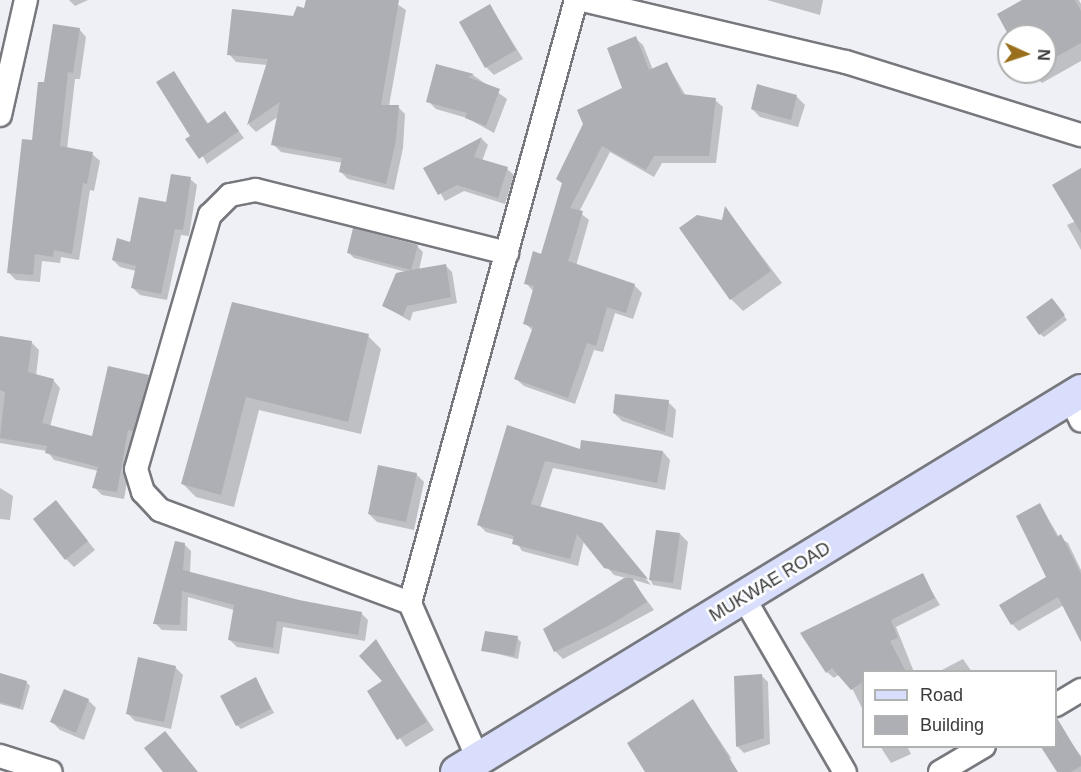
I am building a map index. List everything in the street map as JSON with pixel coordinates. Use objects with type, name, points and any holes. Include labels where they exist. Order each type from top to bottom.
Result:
[{"type":"street","points":[[0,115],[26,0]]},
{"type":"street","points":[[468,765],[410,603],[576,0]]},
{"type":"street","points":[[583,0],[846,62],[1081,135]]},
{"type":"street","points":[[410,603],[160,510],[143,492],[136,469],[210,215],[230,195],[256,190],[507,253]]},
{"type":"street","name":"MUKWAE ROAD","points":[[468,765],[744,598],[1077,403]]},
{"type":"street","points":[[744,598],[845,772]]},
{"type":"street","points":[[1057,704],[1081,690]]},
{"type":"street","points":[[940,772],[982,748]]},
{"type":"street","points":[[0,756],[51,772]]},
{"type":"building","points":[[306,0],[399,0],[381,105],[399,105],[396,140],[386,184],[339,172],[342,158],[271,145],[280,102],[247,125],[268,59],[227,55],[232,9],[293,16],[297,6],[304,8]]},
{"type":"building","points":[[1022,0],[1075,0],[1081,11],[1081,43],[1057,56],[1057,24],[1002,24],[997,14]]},
{"type":"building","points":[[490,4],[516,50],[485,68],[459,22]]},
{"type":"building","points":[[53,24],[80,28],[73,73],[68,72],[60,146],[93,152],[87,184],[83,183],[72,254],[54,250],[53,257],[35,254],[33,275],[7,273],[22,139],[32,140],[38,82],[44,82]]},
{"type":"building","points":[[636,36],[649,70],[667,62],[682,94],[716,98],[709,156],[654,156],[646,170],[602,146],[570,208],[583,211],[568,261],[635,284],[626,313],[607,307],[596,346],[587,343],[568,398],[514,379],[533,327],[523,324],[534,286],[524,284],[533,251],[541,254],[562,183],[556,179],[583,124],[577,110],[622,88],[607,48]]},
{"type":"building","points":[[436,64],[474,74],[468,77],[500,89],[486,126],[465,118],[467,113],[426,102]]},
{"type":"building","points":[[174,71],[207,124],[225,111],[239,131],[199,159],[185,139],[190,136],[156,82]]},
{"type":"building","points":[[757,84],[797,95],[791,120],[751,109]]},
{"type":"building","points":[[482,137],[474,157],[508,167],[498,198],[457,185],[438,195],[423,168]]},
{"type":"building","points":[[1081,168],[1081,233],[1052,185]]},
{"type":"building","points":[[171,174],[191,177],[183,230],[175,229],[161,294],[131,288],[136,266],[112,260],[117,238],[130,242],[139,197],[166,202]]},
{"type":"building","points":[[725,206],[771,271],[730,300],[679,228],[697,215],[722,220]]},
{"type":"building","points":[[353,228],[418,245],[411,270],[347,253]]},
{"type":"building","points":[[446,264],[451,297],[407,306],[403,316],[382,306],[396,273]]},
{"type":"building","points":[[1052,298],[1065,315],[1039,335],[1026,317]]},
{"type":"building","points":[[232,302],[369,334],[348,422],[246,397],[221,495],[181,484]]},
{"type":"building","points":[[0,336],[32,341],[28,372],[54,379],[42,423],[92,436],[108,366],[149,375],[133,431],[128,430],[117,492],[92,488],[98,467],[45,453],[47,446],[0,438],[5,392],[0,390]]},
{"type":"building","points":[[615,394],[669,400],[665,432],[613,413]]},
{"type":"building","points":[[507,425],[580,449],[581,440],[663,451],[657,483],[545,461],[531,504],[602,523],[648,579],[604,568],[577,534],[570,559],[512,544],[514,536],[477,525]]},
{"type":"building","points":[[378,465],[417,473],[406,522],[368,514]]},
{"type":"building","points":[[56,500],[88,541],[65,560],[33,519]]},
{"type":"building","points":[[1040,503],[1057,537],[1061,534],[1081,574],[1081,642],[1058,597],[1011,625],[999,605],[1046,577],[1016,516]]},
{"type":"building","points":[[656,530],[680,533],[673,583],[649,580]]},
{"type":"building","points":[[175,541],[185,543],[183,570],[299,600],[362,612],[358,635],[277,621],[273,648],[228,640],[234,605],[182,591],[180,625],[153,624]]},
{"type":"building","points":[[923,573],[935,598],[891,620],[898,638],[890,641],[905,670],[862,670],[862,682],[851,690],[832,668],[826,673],[800,633]]},
{"type":"building","points":[[624,578],[632,578],[647,602],[610,625],[554,652],[543,629]]},
{"type":"building","points":[[485,631],[518,636],[514,656],[481,651]]},
{"type":"building","points":[[376,639],[427,722],[397,740],[367,691],[382,681],[359,656]]},
{"type":"building","points":[[138,657],[176,666],[164,722],[126,714]]},
{"type":"building","points":[[0,673],[27,681],[20,708],[0,702]]},
{"type":"building","points":[[762,674],[764,738],[736,747],[734,676]]},
{"type":"building","points":[[256,677],[271,709],[236,726],[220,696]]},
{"type":"building","points":[[64,689],[89,699],[76,733],[50,722]]},
{"type":"building","points":[[693,699],[738,772],[645,772],[627,743]]},
{"type":"building","points":[[1057,718],[1081,758],[1081,766],[1071,772],[1057,772],[1042,748],[1057,748]]},
{"type":"building","points":[[165,731],[198,772],[163,772],[144,748]]}]
